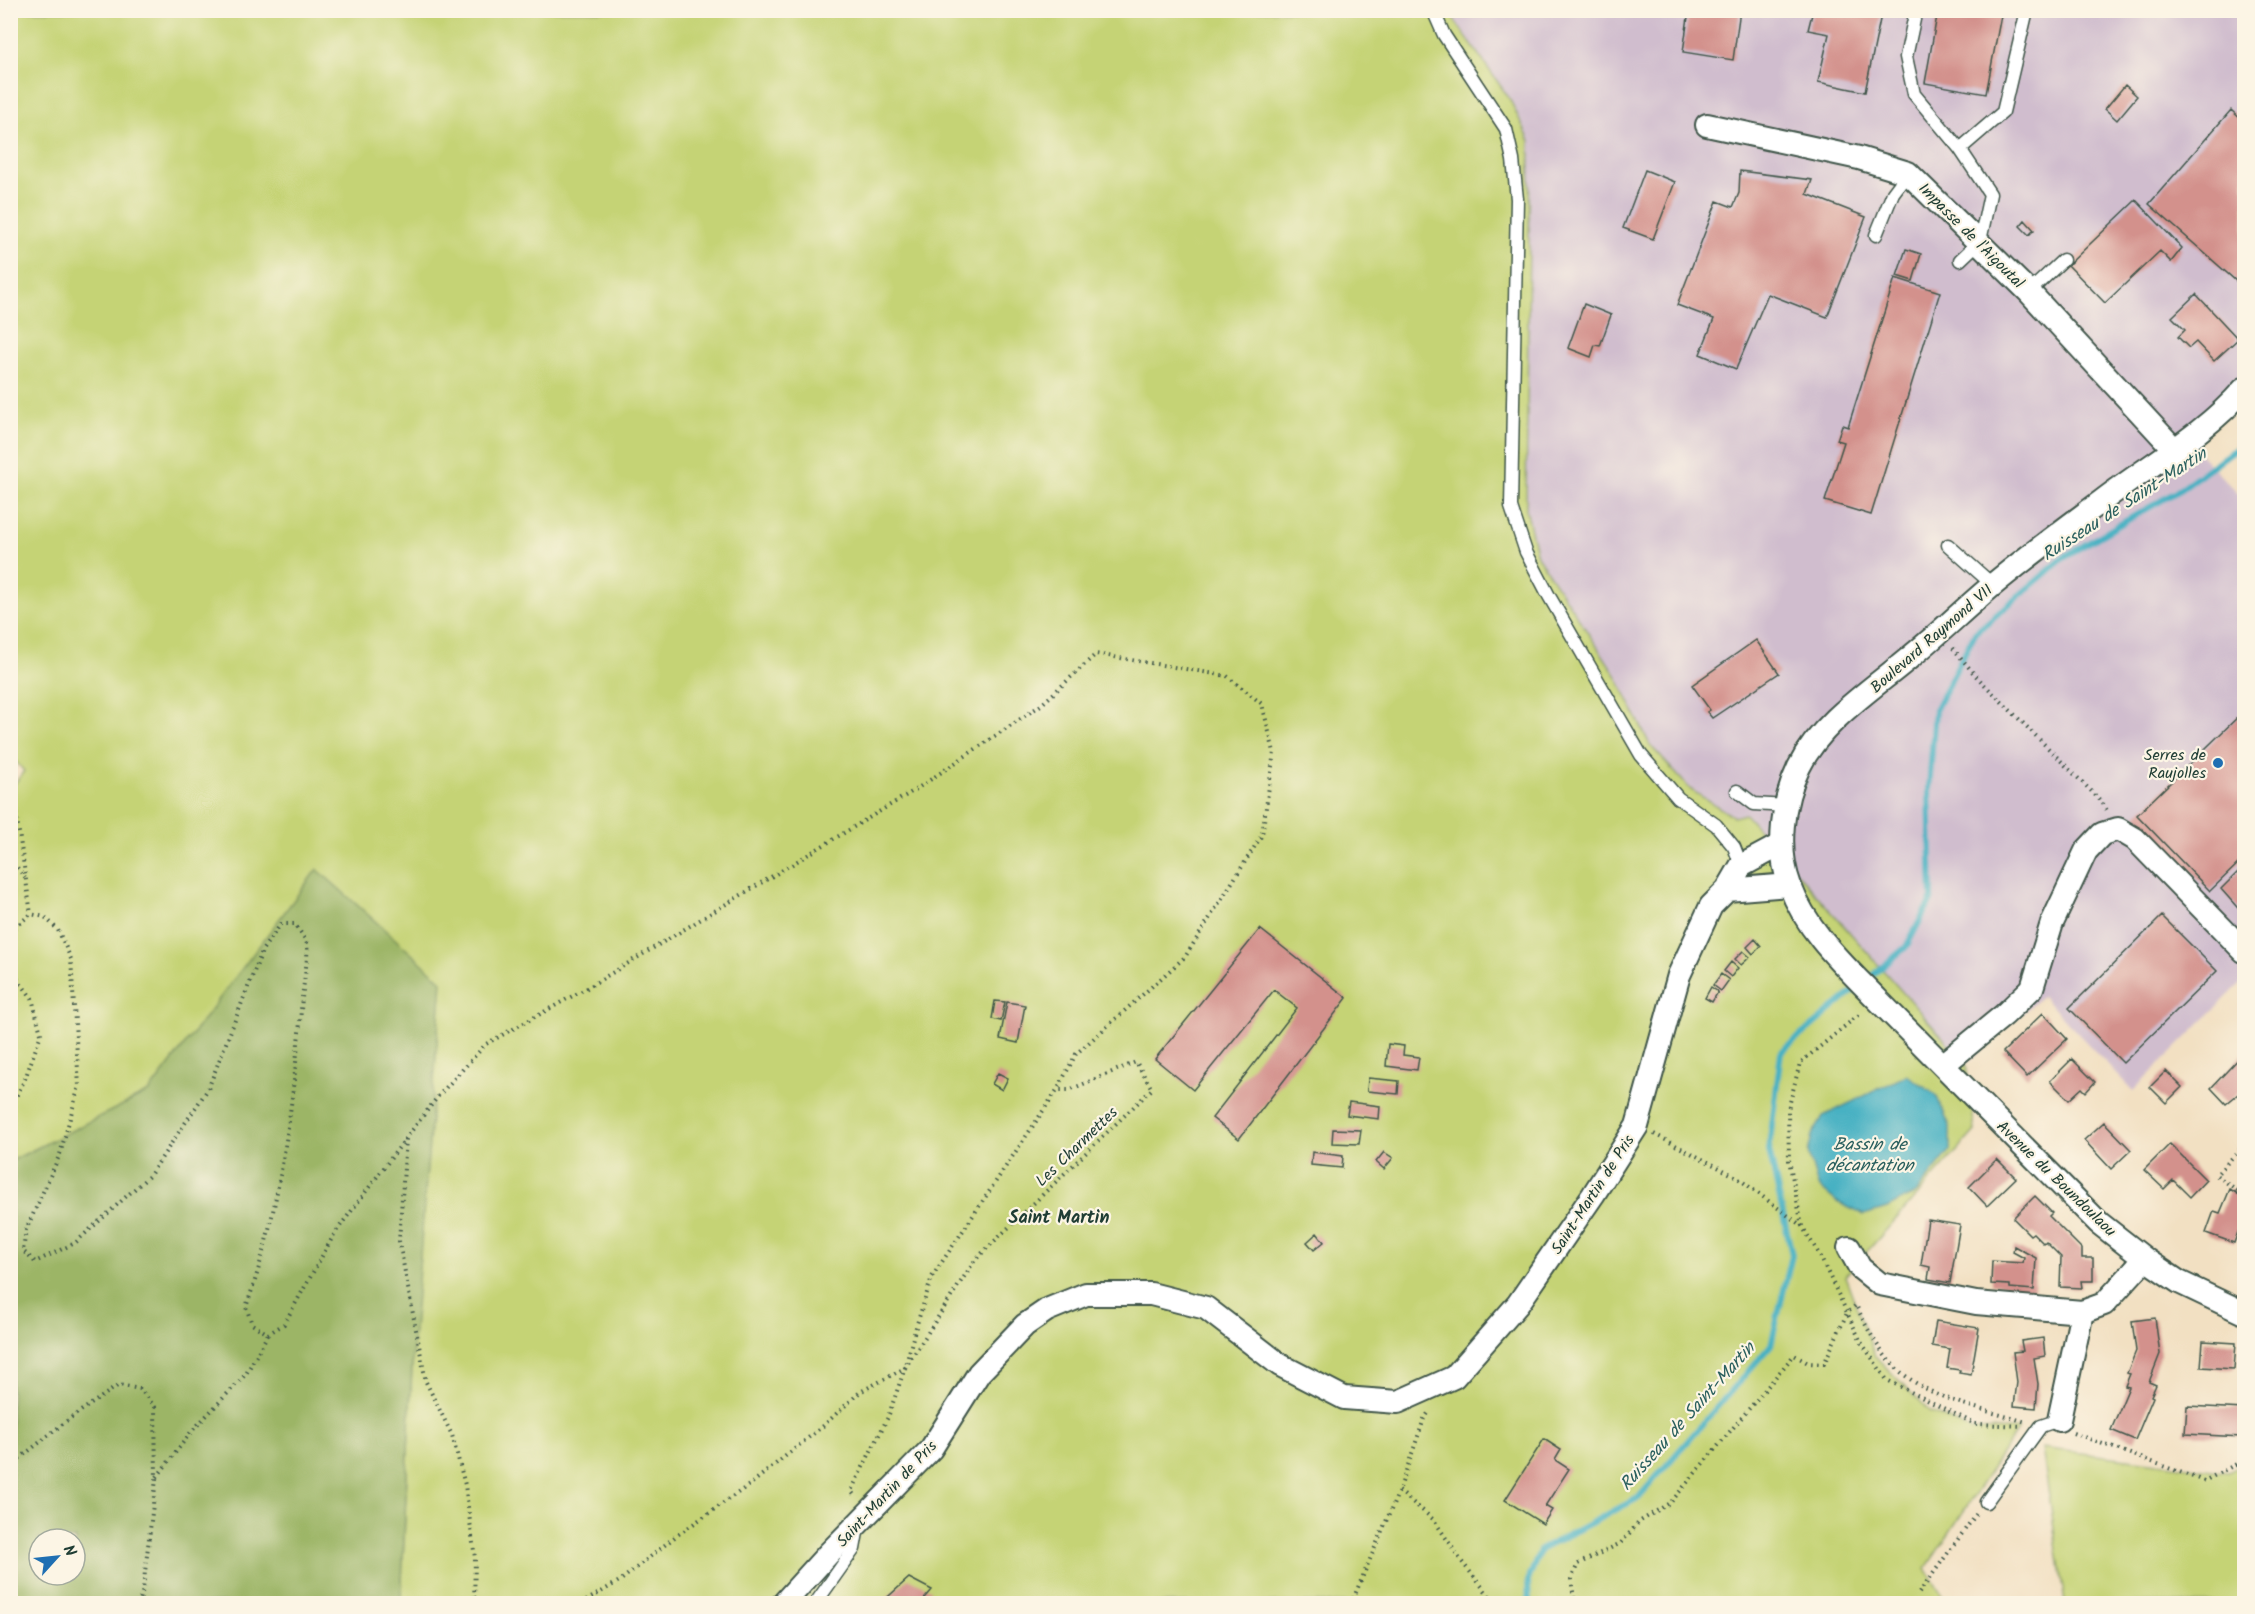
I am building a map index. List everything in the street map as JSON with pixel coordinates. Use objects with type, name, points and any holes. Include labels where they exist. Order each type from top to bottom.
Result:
[{"type":"street","name":"Impasse de l'Aigoutal","points":[[1707,124],[1859,158],[1908,173],[1980,241],[2175,450]]},
{"type":"street","name":"Boulevard Raymond VII","points":[[1878,1000],[1842,963],[1806,920],[1789,885],[1782,844],[1786,806],[1800,765],[1828,728],[1993,585],[2127,481],[2175,450],[2229,406],[2244,389]]},
{"type":"street","points":[[1943,1065],[2004,1015],[2032,988],[2052,923],[2086,851],[2102,834],[2118,829],[2135,839],[2244,951]]},
{"type":"street","points":[[1741,866],[1782,844]]},
{"type":"street","name":"Saint-Martin de Pris","points":[[783,1604],[931,1449],[979,1373],[1018,1333],[1047,1310],[1086,1294],[1151,1294],[1206,1308],[1280,1365],[1344,1398],[1398,1402],[1454,1377],[1518,1304],[1637,1126],[1679,975],[1711,906],[1739,889],[1741,866]]},
{"type":"street","points":[[1739,889],[1789,885]]},
{"type":"street","name":"Avenue du Boundoulaou","points":[[1878,1000],[2099,1223],[2145,1259],[2188,1287],[2244,1313]]},
{"type":"street","points":[[1849,1248],[1860,1268],[1880,1284],[1976,1303],[2082,1312],[2104,1304],[2145,1259]]},
{"type":"street","points":[[2050,1423],[2082,1312]]},
{"type":"lane","points":[[1433,10],[1444,35],[1506,129],[1513,160],[1517,199],[1511,507],[1526,552],[1641,755],[1678,798],[1716,825],[1734,847],[1741,866]]},
{"type":"lane","points":[[1916,10],[1906,57],[1914,94],[1960,149],[1990,194],[1980,241],[1960,260]]},
{"type":"lane","points":[[1960,149],[2003,112],[2027,10]]},
{"type":"lane","points":[[1876,235],[1893,193],[1908,173]]},
{"type":"lane","points":[[2029,292],[2063,260]]},
{"type":"lane","points":[[1948,545],[1993,585]]},
{"type":"lane","points":[[1737,790],[1754,804],[1786,806]]},
{"type":"lane","points":[[1986,1502],[2050,1423]]},
{"type":"lane","points":[[815,1604],[854,1549],[863,1519]]},
{"type":"path","points":[[1956,651],[1975,675],[2102,802],[2118,829]]},
{"type":"path","points":[[156,1479],[191,1432],[246,1374],[268,1334],[284,1324],[335,1233],[440,1094],[486,1044],[587,988],[915,789],[1041,705],[1096,654],[1227,676],[1262,704],[1274,752],[1262,835],[1185,957],[1076,1054],[1057,1090],[932,1277],[888,1417],[851,1491],[863,1519]]},
{"type":"path","points":[[10,772],[31,914]]},
{"type":"path","points":[[10,858],[26,879]]},
{"type":"path","points":[[10,932],[31,914]]},
{"type":"path","points":[[31,914],[45,917],[58,930],[71,959],[79,1086],[60,1154],[26,1230],[23,1251],[34,1262],[75,1243],[150,1175],[208,1089],[263,949],[280,924],[295,924],[307,944],[298,1045],[281,1164],[259,1267],[246,1307],[252,1324],[268,1334]]},
{"type":"path","points":[[10,969],[32,998],[41,1034],[25,1079],[10,1110]]},
{"type":"path","points":[[1878,1000],[1845,1024],[1800,1063],[1788,1110],[1789,1160],[1802,1226],[1819,1254],[1861,1342],[1887,1380],[1975,1424],[2050,1423]]},
{"type":"path","name":"Les Charmettes","points":[[905,1368],[975,1260],[1152,1089],[1136,1062],[1070,1090],[1057,1090]]},
{"type":"path","points":[[1637,1126],[1735,1176],[1802,1226]]},
{"type":"path","points":[[406,1138],[399,1241],[426,1382],[452,1435],[465,1485],[475,1558],[474,1604]]},
{"type":"path","points":[[2244,1145],[2216,1175],[2244,1195]]},
{"type":"path","points":[[1575,1604],[1571,1580],[1578,1564],[1622,1543],[1639,1522],[1671,1502],[1794,1355],[1808,1363],[1824,1364],[1847,1312],[1856,1305],[1884,1355],[1912,1382],[1939,1395],[1979,1409],[2050,1423],[2204,1481],[2244,1460]]},
{"type":"path","points":[[581,1604],[621,1580],[676,1536],[752,1483],[823,1426],[860,1392],[905,1368]]},
{"type":"path","points":[[10,1466],[69,1419],[119,1386],[140,1389],[155,1407],[156,1479],[143,1589],[139,1604]]},
{"type":"path","points":[[1351,1604],[1399,1491],[1424,1419],[1430,1411]]},
{"type":"path","points":[[2235,1465],[2244,1470]]},
{"type":"path","points":[[1399,1491],[1434,1520],[1462,1562],[1496,1604]]},
{"type":"path","points":[[1919,1593],[1986,1502]]},
{"type":"shaded area","points":[[1448,11],[2244,11],[2244,381],[2192,446],[2244,500],[2244,980],[2133,1091],[2042,996],[1966,1064],[1745,814],[1734,817],[1691,790],[1650,745],[1616,675],[1537,556],[1526,510],[1526,463]]},
{"type":"green space","points":[[11,11],[1448,11],[1509,98],[1530,141],[1526,509],[1537,556],[1616,675],[1650,745],[1691,790],[1734,817],[1745,814],[1966,1064],[1975,1131],[1845,1276],[1875,1356],[1929,1411],[1971,1430],[2018,1429],[1926,1568],[1946,1603],[401,1603],[413,1343],[317,870],[149,1092],[11,1161],[10,790],[24,771],[10,755]]},
{"type":"green space","points":[[317,869],[442,981],[413,1343],[401,1603],[11,1603],[11,1161],[149,1092]]},
{"type":"green space","points":[[2042,1448],[2228,1472],[2244,1464],[2244,1603],[2065,1603]]},
{"type":"water","name":"Bassin de décantation","points":[[1907,1075],[1936,1095],[1950,1126],[1950,1151],[1916,1193],[1887,1208],[1864,1215],[1837,1202],[1818,1186],[1808,1153],[1812,1135],[1823,1116]]},
{"type":"building","points":[[1689,10],[1740,10],[1733,60],[1683,52]]},
{"type":"building","points":[[1813,10],[1882,10],[1865,92],[1818,82],[1829,34],[1808,30]]},
{"type":"building","points":[[1938,10],[2002,10],[1986,94],[1925,83]]},
{"type":"building","points":[[2125,85],[2137,96],[2117,120],[2105,109]]},
{"type":"building","points":[[2231,110],[2244,122],[2244,288],[2149,204]]},
{"type":"building","points":[[1645,170],[1675,182],[1653,239],[1623,228]]},
{"type":"building","points":[[1740,171],[1812,180],[1807,194],[1866,217],[1827,317],[1768,294],[1736,369],[1700,354],[1714,319],[1677,305],[1717,201],[1733,207],[1739,193]]},
{"type":"building","points":[[2136,200],[2182,248],[2171,262],[2160,251],[2105,303],[2068,265]]},
{"type":"building","points":[[2025,220],[2034,230],[2029,235],[2020,226]]},
{"type":"building","points":[[1906,249],[1921,254],[1913,281],[1897,276]]},
{"type":"building","points":[[1895,278],[1940,292],[1871,515],[1825,501],[1844,442],[1837,440],[1842,425],[1848,427]]},
{"type":"building","points":[[2196,294],[2238,339],[2214,361],[2196,342],[2189,348],[2178,337],[2185,330],[2172,317]]},
{"type":"building","points":[[1584,304],[1611,315],[1600,346],[1595,345],[1591,357],[1568,348]]},
{"type":"building","points":[[1756,640],[1779,673],[1712,718],[1707,712],[1710,710],[1692,685]]},
{"type":"building","name":"Serres de Raujolles","points":[[2244,711],[2244,858],[2210,891],[2137,815]]},
{"type":"building","points":[[2244,866],[2244,915],[2221,889]]},
{"type":"building","points":[[2162,916],[2217,971],[2123,1063],[2069,1008]]},
{"type":"building","points":[[1260,929],[1347,998],[1239,1139],[1212,1118],[1297,1008],[1274,990],[1193,1090],[1155,1059]]},
{"type":"building","points":[[1755,939],[1761,946],[1753,954],[1747,947]]},
{"type":"building","points":[[1743,951],[1750,957],[1741,965],[1735,959]]},
{"type":"building","points":[[1731,962],[1738,968],[1731,977],[1724,971]]},
{"type":"building","points":[[1721,974],[1729,980],[1721,991],[1713,985]]},
{"type":"building","points":[[1711,987],[1718,992],[1712,1002],[1705,998]]},
{"type":"building","points":[[995,1001],[1005,1002],[1001,1021],[992,1019]]},
{"type":"building","points":[[1007,1002],[1025,1005],[1018,1043],[1000,1039]]},
{"type":"building","points":[[2043,1013],[2067,1039],[2027,1077],[2003,1052]]},
{"type":"building","points":[[1388,1044],[1404,1046],[1403,1055],[1419,1057],[1417,1070],[1386,1066]]},
{"type":"building","points":[[2243,1054],[2244,1089],[2226,1104],[2211,1088]]},
{"type":"building","points":[[2072,1059],[2095,1082],[2086,1092],[2082,1088],[2069,1100],[2050,1081]]},
{"type":"building","points":[[2166,1071],[2182,1087],[2166,1103],[2150,1087]]},
{"type":"building","points":[[998,1073],[1008,1078],[1002,1090],[992,1084]]},
{"type":"building","points":[[1368,1078],[1399,1081],[1398,1094],[1367,1091]]},
{"type":"building","points":[[1349,1102],[1380,1106],[1379,1119],[1347,1115]]},
{"type":"building","points":[[2104,1122],[2131,1150],[2111,1169],[2084,1140]]},
{"type":"building","points":[[1333,1129],[1361,1130],[1359,1144],[1332,1143]]},
{"type":"building","points":[[2170,1144],[2206,1180],[2190,1197],[2173,1180],[2164,1189],[2144,1170]]},
{"type":"building","points":[[1312,1152],[1343,1156],[1342,1168],[1311,1165]]},
{"type":"building","points":[[1384,1152],[1393,1158],[1384,1169],[1376,1162]]},
{"type":"building","points":[[1997,1159],[2016,1178],[1987,1206],[1969,1187]]},
{"type":"building","points":[[2230,1189],[2244,1198],[2244,1229],[2242,1234],[2238,1232],[2234,1243],[2206,1233],[2214,1211],[2220,1213]]},
{"type":"building","points":[[2035,1196],[2052,1213],[2049,1216],[2082,1249],[2082,1258],[2093,1258],[2093,1281],[2081,1281],[2082,1288],[2060,1287],[2061,1257],[2046,1242],[2044,1244],[2033,1233],[2030,1235],[2013,1218]]},
{"type":"building","points":[[1928,1220],[1960,1225],[1950,1283],[1928,1279],[1930,1267],[1921,1265]]},
{"type":"building","points":[[1317,1233],[1324,1242],[1314,1250],[1307,1242]]},
{"type":"building","points":[[2014,1246],[2036,1258],[2034,1290],[1991,1284],[1992,1261],[2023,1263],[2024,1258],[2013,1252]]},
{"type":"building","points":[[2155,1318],[2160,1354],[2149,1382],[2156,1385],[2135,1440],[2111,1430],[2129,1387],[2125,1386],[2130,1374],[2127,1373],[2136,1351],[2132,1321]]},
{"type":"building","points":[[1936,1321],[1979,1328],[1971,1375],[1947,1368],[1950,1349],[1932,1346]]},
{"type":"building","points":[[2043,1338],[2045,1356],[2034,1358],[2038,1384],[2036,1408],[2014,1406],[2017,1382],[2013,1352],[2023,1351],[2021,1341]]},
{"type":"building","points":[[2203,1341],[2236,1343],[2234,1369],[2201,1367]]},
{"type":"building","points":[[2187,1406],[2244,1409],[2242,1437],[2185,1434]]},
{"type":"building","points":[[1544,1439],[1561,1450],[1555,1460],[1569,1469],[1545,1506],[1552,1510],[1543,1524],[1505,1500]]},
{"type":"building","points":[[909,1578],[932,1590],[920,1604],[880,1604]]},
{"type":"waterway","name":"Ruisseau de Saint-Martin","points":[[1529,1604],[1528,1581],[1540,1550],[1638,1498],[1771,1345],[1792,1255],[1769,1150],[1781,1052],[1906,947],[1932,898],[1929,789],[1935,710],[1975,633],[2067,555],[2176,492],[2244,443]]},
{"type":"place","name":"Serres de Raujolles","points":[[2218,763]]},
{"type":"district","name":"Saint Martin","points":[[1059,1217]]}]
